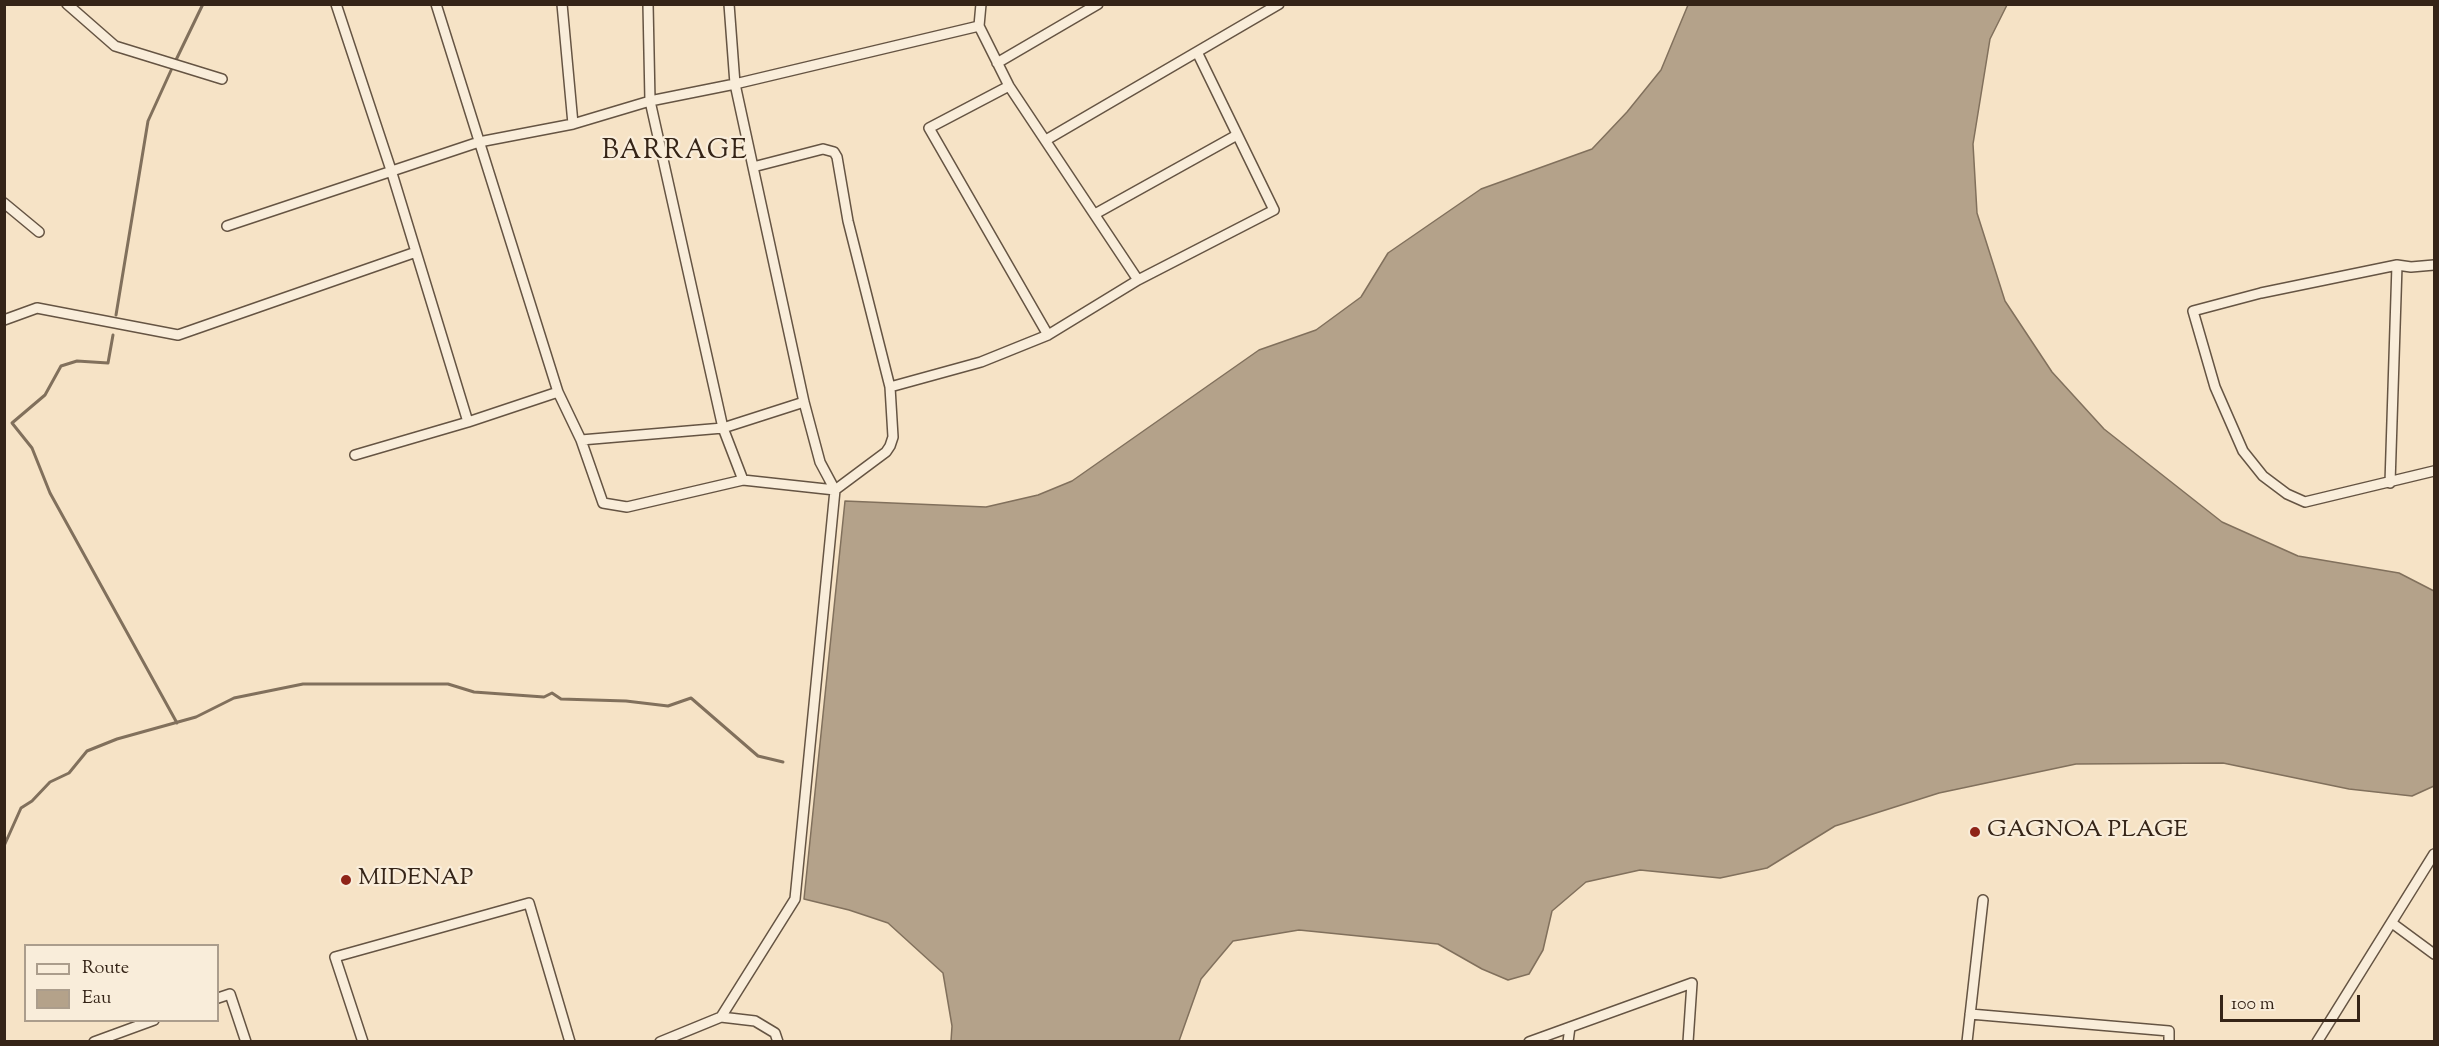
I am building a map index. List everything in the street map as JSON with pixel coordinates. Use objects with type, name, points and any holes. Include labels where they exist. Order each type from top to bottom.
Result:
[{"type":"street","points":[[67,4],[115,46],[222,79]]},
{"type":"street","points":[[336,4],[391,170],[468,422]]},
{"type":"street","points":[[436,4],[558,392],[581,440],[603,503],[627,507],[743,480],[835,490],[890,447],[893,437],[890,387],[848,221],[837,157],[834,152],[823,149],[753,167]]},
{"type":"street","points":[[562,4],[573,124]]},
{"type":"street","points":[[648,4],[650,101],[723,428],[743,480]]},
{"type":"street","points":[[721,1017],[795,899],[835,490],[820,462],[804,402],[735,84],[729,4]]},
{"type":"street","points":[[981,4],[979,26],[1009,86],[1138,280]]},
{"type":"street","points":[[997,63],[1098,4]]},
{"type":"street","points":[[1046,140],[1198,54],[1279,4]]},
{"type":"street","points":[[227,226],[479,142],[573,124],[650,101],[735,84],[979,26]]},
{"type":"street","points":[[890,387],[981,362],[1048,335],[1138,280],[1274,210],[1198,54]]},
{"type":"street","points":[[1009,86],[929,128],[1048,335]]},
{"type":"street","points":[[1095,214],[1237,135]]},
{"type":"street","points":[[4,203],[39,232]]},
{"type":"street","points":[[4,320],[37,308],[178,335],[416,252]]},
{"type":"street","points":[[2390,483],[2397,265]]},
{"type":"street","points":[[2434,265],[2411,267],[2397,265],[2261,293],[2193,311],[2215,387],[2243,452],[2263,476],[2287,494],[2305,502],[2434,471]]},
{"type":"street","points":[[355,455],[468,422],[558,392]]},
{"type":"street","points":[[581,440],[723,428],[804,402]]},
{"type":"street","points":[[2318,1041],[2434,854]]},
{"type":"street","points":[[1967,1041],[1983,900]]},
{"type":"street","points":[[363,1041],[335,957],[529,903],[570,1041]]},
{"type":"street","points":[[2392,923],[2434,954]]},
{"type":"street","points":[[1529,1041],[1692,983],[1688,1041]]},
{"type":"street","points":[[219,998],[230,994],[246,1041]]},
{"type":"street","points":[[1970,1014],[2169,1031],[2169,1041]]},
{"type":"street","points":[[661,1041],[721,1017],[755,1021],[775,1033],[778,1041]]},
{"type":"street","points":[[94,1041],[148,1022]]},
{"type":"street","points":[[1568,1041],[1570,1027]]},
{"type":"water","points":[[1688,5],[2007,5],[1990,39],[1973,144],[1977,213],[2005,301],[2052,372],[2104,429],[2222,522],[2298,556],[2399,573],[2434,591],[2434,786],[2412,796],[2349,789],[2223,763],[2076,764],[1939,793],[1835,826],[1767,868],[1720,878],[1640,870],[1586,882],[1552,911],[1543,950],[1529,974],[1508,980],[1482,969],[1438,944],[1299,930],[1233,941],[1201,979],[1179,1041],[951,1041],[952,1026],[943,973],[888,923],[804,899],[845,501],[986,507],[1038,495],[1072,481],[1259,350],[1316,330],[1361,297],[1388,253],[1481,189],[1592,149],[1627,112],[1661,70]]},
{"type":"waterway","points":[[175,62],[203,4]]},
{"type":"waterway","points":[[116,315],[148,121],[173,66]]},
{"type":"waterway","points":[[113,335],[108,363],[77,361],[61,366],[45,395],[12,423],[32,448],[50,493],[177,723]]},
{"type":"waterway","points":[[4,846],[21,808],[32,801],[50,782],[69,773],[87,751],[117,739],[196,717],[234,698],[303,684],[448,684],[474,692],[544,697],[552,693],[561,699],[626,701],[668,706],[691,698],[758,756],[783,762]]},
{"type":"place","name":"GAGNOA PLAGE","points":[[1975,832]]},
{"type":"place","name":"MIDENAP","points":[[346,880]]},
{"type":"district","name":"BARRAGE","points":[[675,153]]}]
